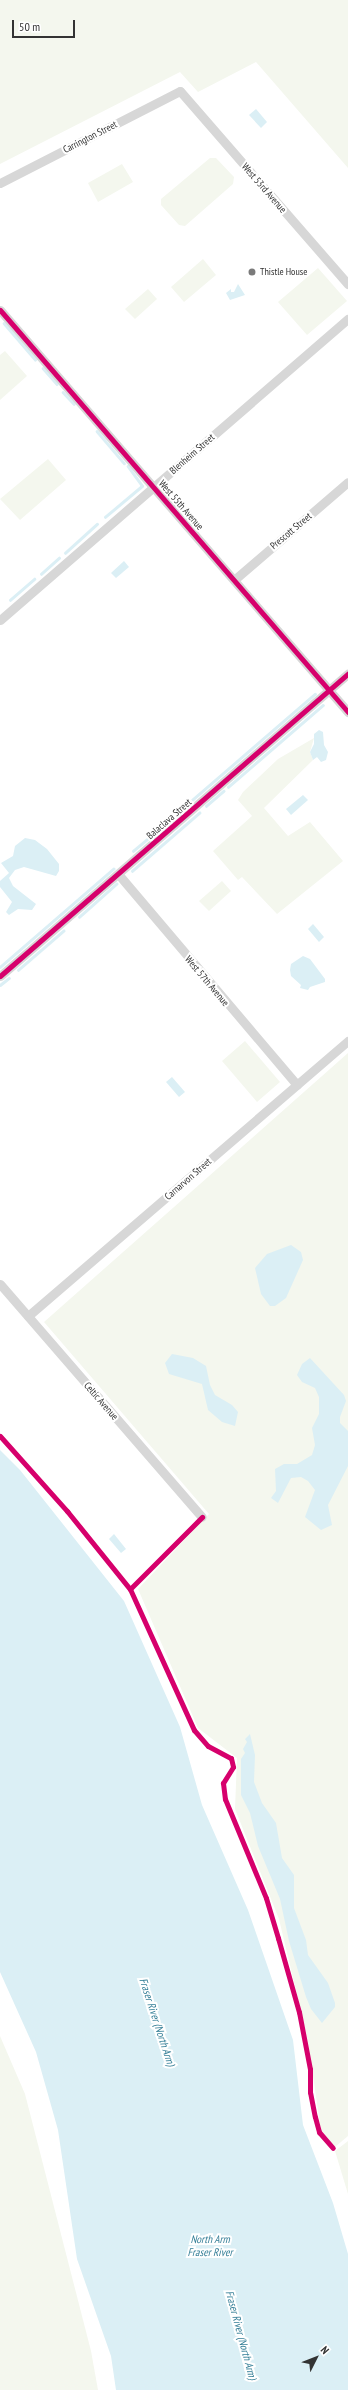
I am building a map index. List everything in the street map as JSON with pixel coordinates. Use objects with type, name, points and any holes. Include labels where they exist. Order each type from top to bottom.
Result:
[{"type":"street","name":"Carrington Street","points":[[0,183],[180,91]]},
{"type":"street","name":"West 53rd Avenue","points":[[180,91],[348,284]]},
{"type":"street","name":"West 55th Avenue","points":[[0,310],[348,712]]},
{"type":"street","name":"Blenheim Street","points":[[0,620],[348,319]]},
{"type":"street","name":"Prescott Street","points":[[234,580],[348,482]]},
{"type":"street","name":"Balaclava Street","points":[[0,976],[119,875],[348,674]]},
{"type":"street","name":"West 57th Avenue","points":[[119,875],[297,1085]]},
{"type":"street","name":"Carnarvon Street","points":[[28,1316],[348,1041]]},
{"type":"street","name":"Celtic Avenue","points":[[0,1284],[202,1517]]},
{"type":"shaded area","points":[[0,0],[348,0],[348,168],[256,62],[198,92],[180,72],[0,164]]},
{"type":"shaded area","points":[[210,158],[216,158],[234,177],[233,184],[185,226],[179,225],[161,205],[161,199]]},
{"type":"shaded area","points":[[122,164],[133,182],[98,202],[88,183]]},
{"type":"shaded area","points":[[203,259],[216,275],[184,302],[171,287]]},
{"type":"shaded area","points":[[318,268],[347,301],[307,335],[278,302]]},
{"type":"shaded area","points":[[148,289],[157,299],[135,319],[125,309]]},
{"type":"shaded area","points":[[5,351],[27,376],[0,400],[0,355]]},
{"type":"shaded area","points":[[48,459],[66,480],[20,520],[0,499]]},
{"type":"shaded area","points":[[314,738],[310,752],[313,760],[264,808],[288,836],[310,822],[343,861],[277,914],[242,877],[238,880],[213,851],[252,816],[238,800],[243,792],[278,759]]},
{"type":"shaded area","points":[[222,881],[231,891],[209,911],[199,901]]},
{"type":"shaded area","points":[[245,1041],[280,1082],[257,1102],[222,1061]]},
{"type":"shaded area","points":[[348,1053],[348,2136],[335,2147],[321,2131],[308,2041],[279,1919],[235,1809],[237,1758],[198,1728],[138,1589],[209,1514],[44,1322]]},
{"type":"shaded area","points":[[0,2036],[25,2094],[91,2351],[98,2390],[0,2390]]},
{"type":"shaded area","points":[[348,2141],[348,2194],[335,2151]]},
{"type":"water","points":[[256,109],[267,122],[261,128],[249,115]]},
{"type":"water","points":[[238,284],[245,295],[230,300],[226,293],[231,289],[231,292],[234,292]]},
{"type":"water","points":[[124,561],[129,567],[116,578],[111,573]]},
{"type":"water","points":[[319,730],[323,732],[324,745],[328,752],[326,760],[321,762],[317,757],[313,760],[310,752],[314,744],[314,734]]},
{"type":"water","points":[[303,795],[308,800],[291,815],[286,809]]},
{"type":"water","points":[[25,838],[35,840],[47,849],[59,864],[59,871],[56,876],[24,867],[15,870],[9,878],[13,886],[36,904],[32,910],[18,909],[9,915],[6,912],[12,902],[0,887],[0,881],[9,873],[1,863],[13,856],[15,846]]},
{"type":"water","points":[[313,924],[324,937],[319,942],[308,929]]},
{"type":"water","points":[[303,956],[310,959],[325,979],[325,982],[310,987],[308,990],[300,988],[301,985],[291,976],[290,970],[291,964]]},
{"type":"water","points":[[172,1077],[185,1092],[179,1097],[166,1082]]},
{"type":"water","points":[[291,1245],[301,1252],[303,1260],[286,1298],[275,1306],[270,1306],[261,1294],[255,1268],[267,1254]]},
{"type":"water","points":[[172,1354],[193,1358],[206,1366],[210,1385],[215,1395],[232,1405],[238,1412],[235,1426],[222,1422],[208,1410],[202,1384],[169,1374],[165,1363]]},
{"type":"water","points":[[310,1358],[344,1395],[346,1401],[340,1417],[340,1423],[348,1431],[348,1466],[328,1505],[332,1525],[321,1530],[305,1517],[315,1490],[308,1481],[301,1477],[291,1478],[278,1503],[271,1498],[276,1491],[275,1469],[284,1464],[297,1464],[312,1455],[315,1445],[312,1428],[319,1414],[319,1397],[315,1388],[302,1382],[297,1375],[302,1364]]},
{"type":"water","name":"North Arm Fraser River","points":[[0,1450],[20,1470],[124,1601],[180,1727],[202,1805],[248,1910],[293,2040],[303,2125],[333,2203],[348,2254],[348,2390],[116,2390],[111,2356],[77,2259],[58,2130],[36,2052],[0,1972]]},
{"type":"water","points":[[114,1534],[126,1549],[121,1553],[109,1539]]},
{"type":"water","points":[[250,1734],[255,1755],[254,1782],[262,1803],[276,1823],[282,1858],[294,1875],[294,1908],[306,1940],[308,1955],[328,1983],[335,2003],[335,2007],[322,2023],[311,2009],[306,1997],[289,1941],[280,1899],[258,1846],[250,1813],[241,1795],[241,1759],[245,1753],[243,1749],[247,1742],[245,1739]]},
{"type":"waterway","points":[[4,323],[35,359]]},
{"type":"waterway","points":[[43,368],[57,384]]},
{"type":"waterway","points":[[63,392],[74,404]]},
{"type":"waterway","points":[[97,431],[124,463]]},
{"type":"waterway","points":[[105,517],[142,486],[128,467]]},
{"type":"waterway","points":[[65,553],[97,524]]},
{"type":"waterway","points":[[41,574],[59,558]]},
{"type":"waterway","points":[[10,600],[34,579]]},
{"type":"waterway","points":[[177,813],[315,694]]},
{"type":"waterway","points":[[228,787],[323,705]]},
{"type":"waterway","points":[[206,806],[223,791]]},
{"type":"waterway","points":[[132,871],[199,813]]},
{"type":"waterway","points":[[133,851],[163,826]]},
{"type":"waterway","points":[[0,967],[113,869]]},
{"type":"waterway","points":[[79,917],[116,884]]},
{"type":"waterway","points":[[18,970],[63,931]]},
{"type":"waterway","points":[[0,985],[9,978]]},
{"type":"cycle path","points":[[0,310],[348,712]]},
{"type":"cycle path","points":[[0,976],[348,674]]},
{"type":"cycle path","points":[[0,1436],[67,1511],[130,1589],[194,1730],[208,1746],[231,1758],[233,1767],[223,1783],[225,1799],[266,1898],[299,2012],[310,2069],[310,2092],[319,2132],[333,2148]]},
{"type":"cycle path","points":[[130,1589],[202,1517]]},
{"type":"place","name":"Thistle House","points":[[252,272]]},
{"type":"water label","name":"Fraser River (North Arm)","points":[[157,2022]]},
{"type":"water label","name":"Fraser River (North Arm)","points":[[241,2335]]}]
